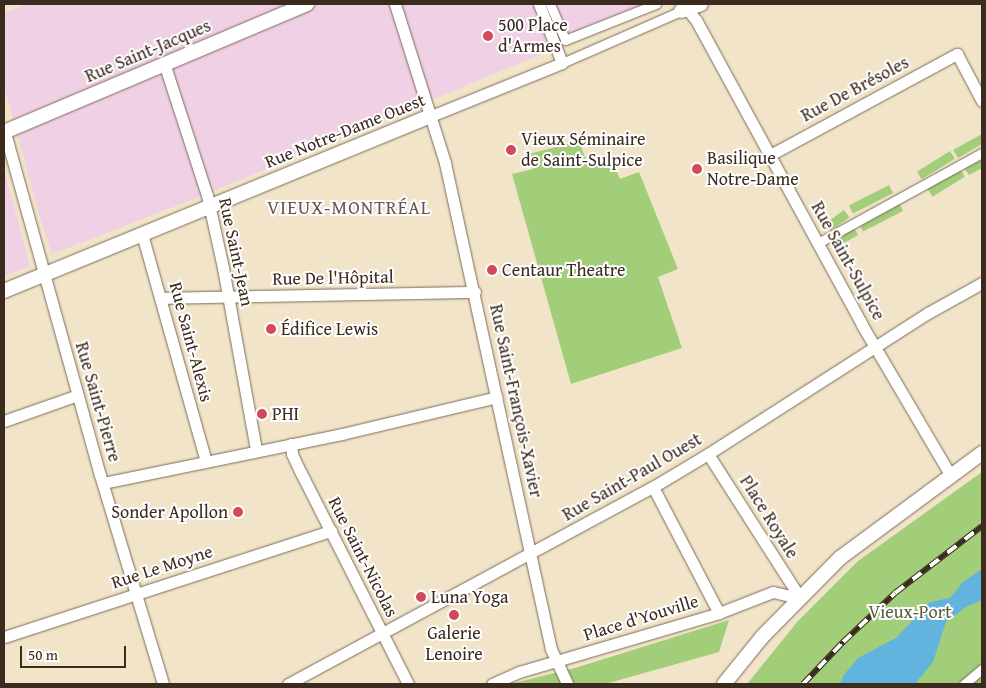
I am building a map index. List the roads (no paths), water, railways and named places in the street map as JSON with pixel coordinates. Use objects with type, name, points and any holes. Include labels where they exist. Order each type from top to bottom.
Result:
[{"type":"street","name":"Rue Saint-Jacques","points":[[4,131],[165,66],[306,4]]},
{"type":"street","name":"Rue Saint-François-Xavier","points":[[395,4],[445,163],[530,552],[556,663],[567,684]]},
{"type":"street","points":[[539,4],[562,62]]},
{"type":"street","points":[[550,4],[565,40],[656,4]]},
{"type":"street","name":"Rue Notre-Dame Ouest","points":[[4,291],[562,62],[682,8],[701,4]]},
{"type":"street","name":"Rue Saint-Sulpice","points":[[682,8],[696,20],[875,346],[951,476]]},
{"type":"street","name":"Rue De Brésoles","points":[[770,155],[957,54],[982,101]]},
{"type":"street","name":"Rue Saint-Jean","points":[[165,66],[209,207],[228,297],[256,450]]},
{"type":"street","name":"Rue Saint-Pierre","points":[[4,131],[103,483],[163,684]]},
{"type":"street","points":[[818,243],[982,153]]},
{"type":"street","name":"Rue Saint-Alexis","points":[[142,234],[206,461]]},
{"type":"street","name":"Rue Saint-Paul Ouest","points":[[288,684],[653,487],[708,454],[875,346],[982,283]]},
{"type":"street","name":"Rue De l'Hôpital","points":[[161,298],[315,297],[474,292]]},
{"type":"street","points":[[4,421],[78,395]]},
{"type":"street","points":[[103,483],[291,444],[497,397]]},
{"type":"street","name":"Rue Saint-Nicolas","points":[[291,444],[298,466],[408,684]]},
{"type":"street","points":[[724,684],[762,636],[840,558],[982,453]]},
{"type":"street","name":"Place Royale","points":[[708,454],[800,598]]},
{"type":"street","points":[[653,487],[719,613]]},
{"type":"street","name":"Rue Le Moyne","points":[[4,637],[331,531]]},
{"type":"street","name":"Place d'Youville","points":[[492,684],[519,672],[556,663],[719,613],[773,592],[800,598]]},
{"type":"street","points":[[964,684],[982,669]]},
{"type":"water","points":[[982,569],[982,600],[966,607],[946,622],[933,662],[915,684],[840,684],[843,676],[858,658],[896,638],[930,602],[950,598],[963,582]]},
{"type":"railway","points":[[803,684],[843,642],[895,593],[982,526]]},
{"type":"place","name":"500 Place d'Armes","points":[[488,36]]},
{"type":"place","name":"Vieux Séminaire de Saint-Sulpice","points":[[511,150]]},
{"type":"place","name":"Basilique Notre-Dame","points":[[697,169]]},
{"type":"place","name":"Centaur Theatre","points":[[492,270]]},
{"type":"place","name":"Édifice Lewis","points":[[271,329]]},
{"type":"place","name":"PHI","points":[[262,414]]},
{"type":"place","name":"Sonder Apollon","points":[[238,512]]},
{"type":"place","name":"Luna Yoga","points":[[421,597]]},
{"type":"place","name":"Galerie Lenoire","points":[[454,615]]},
{"type":"district","name":"VIEUX-MONTRÉAL","points":[[349,208]]},
{"type":"park label","name":"Vieux-Port","points":[[910,612]]}]
